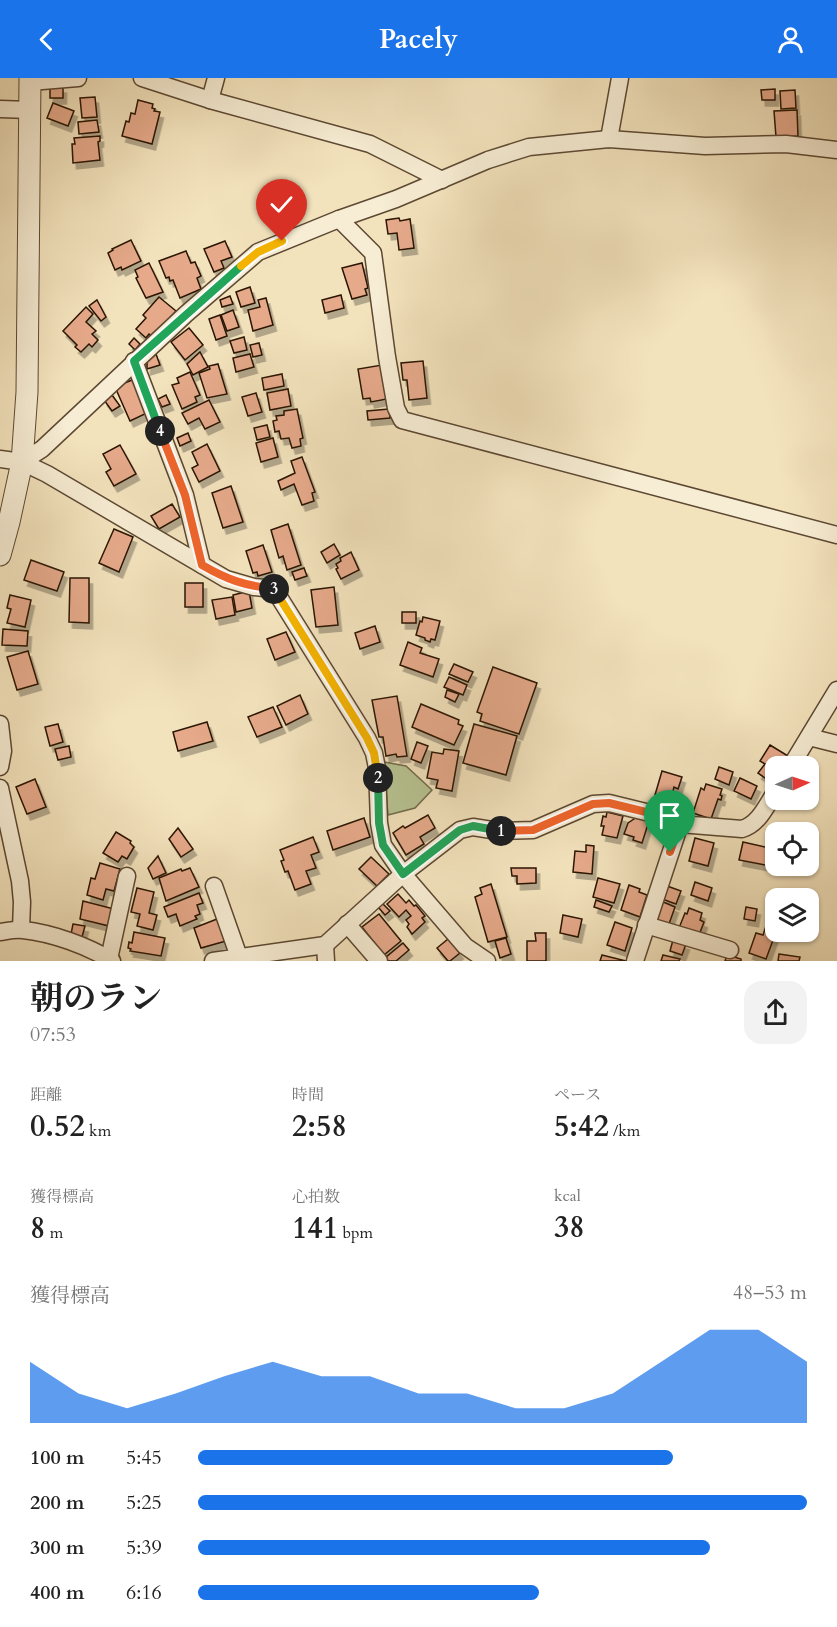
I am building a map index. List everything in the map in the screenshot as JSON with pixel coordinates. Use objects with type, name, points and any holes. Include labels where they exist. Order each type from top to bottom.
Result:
[{"type":"street","points":[[0,555],[22,462],[27,381],[30,80],[78,78]]},
{"type":"street","points":[[142,78],[210,100],[370,144],[441,180]]},
{"type":"street","points":[[210,100],[216,78]]},
{"type":"street","points":[[609,139],[620,78]]},
{"type":"street","points":[[0,109],[30,110]]},
{"type":"street","points":[[22,462],[42,449],[134,361],[258,252],[396,199],[488,160],[529,147],[609,139],[705,146],[786,144],[837,150]]},
{"type":"street","points":[[339,219],[374,253],[387,357],[396,408],[402,420],[837,535]]},
{"type":"street","points":[[134,361],[185,495],[202,565]]},
{"type":"street","points":[[0,459],[22,462],[47,474],[226,579],[254,587],[274,589],[367,738],[374,753],[377,768],[379,823],[383,845],[403,874],[465,946],[487,961]]},
{"type":"street","points":[[797,756],[837,690]]},
{"type":"street","points":[[0,724],[3,751],[0,767]]},
{"type":"street","points":[[809,737],[837,744]]},
{"type":"street","points":[[0,788],[20,881],[21,929]]},
{"type":"street","points":[[213,961],[239,957],[326,953],[347,924],[403,874],[460,830],[473,826],[498,831],[533,830],[593,804],[620,805],[680,824],[742,829],[750,827],[765,808]]},
{"type":"street","points":[[635,961],[680,824]]},
{"type":"street","points":[[0,932],[21,929],[96,951],[111,960],[128,876]]},
{"type":"street","points":[[214,886],[239,957]]},
{"type":"street","points":[[347,924],[379,961]]},
{"type":"street","points":[[646,925],[730,950]]},
{"type":"green space","points":[[384,762],[406,766],[432,790],[415,808],[388,815]]},
{"type":"building","points":[[50,87],[63,87],[63,98],[50,98]]},
{"type":"building","points":[[775,89],[775,100],[762,100],[761,90]]},
{"type":"building","points":[[795,90],[796,108],[781,109],[780,91]]},
{"type":"building","points":[[95,97],[97,117],[82,118],[80,98]]},
{"type":"building","points":[[138,100],[153,104],[154,111],[160,112],[152,144],[122,136],[126,121],[129,122],[131,113],[135,114]]},
{"type":"building","points":[[53,103],[74,111],[68,126],[47,118]]},
{"type":"building","points":[[797,110],[798,136],[776,137],[774,111]]},
{"type":"building","points":[[97,120],[99,132],[79,134],[78,122]]},
{"type":"building","points":[[100,136],[98,142],[100,160],[73,163],[74,138]]},
{"type":"building","points":[[399,218],[400,221],[410,219],[414,248],[399,250],[397,233],[388,234],[386,220]]},
{"type":"building","points":[[131,240],[141,261],[122,270],[121,267],[115,270],[108,253]]},
{"type":"building","points":[[225,241],[232,257],[221,261],[224,268],[214,272],[204,249]]},
{"type":"building","points":[[186,251],[191,263],[195,262],[201,276],[197,278],[201,289],[180,298],[173,280],[166,278],[159,261]]},
{"type":"building","points":[[149,263],[163,292],[146,298],[136,278],[138,277],[135,270]]},
{"type":"building","points":[[362,263],[368,288],[365,289],[367,295],[352,299],[342,268]]},
{"type":"building","points":[[250,287],[255,303],[241,307],[236,292]]},
{"type":"building","points":[[341,295],[344,308],[325,313],[322,300]]},
{"type":"building","points":[[230,296],[233,304],[222,307],[220,300]]},
{"type":"building","points":[[159,297],[176,311],[153,337],[149,334],[146,338],[136,329],[146,318],[143,315]]},
{"type":"building","points":[[266,298],[273,325],[253,331],[248,310],[260,307],[258,300]]},
{"type":"building","points":[[97,300],[106,317],[101,321],[89,306]]},
{"type":"building","points":[[86,307],[93,314],[86,322],[96,331],[92,334],[98,340],[92,347],[89,344],[81,352],[63,331]]},
{"type":"building","points":[[233,310],[239,327],[227,331],[221,315]]},
{"type":"building","points":[[220,315],[227,336],[216,340],[209,319]]},
{"type":"building","points":[[189,328],[203,345],[185,360],[171,342]]},
{"type":"building","points":[[244,337],[247,350],[234,353],[230,341]]},
{"type":"building","points":[[134,338],[140,344],[135,350],[129,344]]},
{"type":"building","points":[[259,343],[262,355],[253,357],[250,345]]},
{"type":"building","points":[[200,352],[208,367],[193,375],[187,364]]},
{"type":"building","points":[[156,354],[160,365],[147,369],[147,362]]},
{"type":"building","points":[[250,354],[254,367],[236,372],[233,358]]},
{"type":"building","points":[[423,361],[427,398],[409,400],[407,380],[403,380],[401,363]]},
{"type":"building","points":[[218,364],[227,394],[207,398],[199,373],[210,369],[209,366]]},
{"type":"building","points":[[382,365],[387,399],[371,402],[370,398],[363,399],[358,369]]},
{"type":"building","points":[[190,372],[200,395],[195,397],[197,402],[182,409],[172,385],[179,383],[177,378]]},
{"type":"building","points":[[282,374],[284,386],[264,390],[262,378]]},
{"type":"building","points":[[132,380],[147,413],[130,421],[115,387]]},
{"type":"building","points":[[288,389],[291,406],[270,410],[267,393]]},
{"type":"building","points":[[256,393],[262,412],[248,416],[242,397]]},
{"type":"building","points":[[112,395],[120,406],[112,411],[104,400]]},
{"type":"building","points":[[166,395],[170,404],[162,407],[158,399]]},
{"type":"building","points":[[209,400],[220,422],[205,429],[199,418],[188,424],[182,413]]},
{"type":"building","points":[[297,409],[303,438],[300,439],[301,446],[292,448],[289,438],[281,439],[279,431],[275,432],[273,421],[277,420],[276,416],[284,415],[284,411]]},
{"type":"building","points":[[389,409],[390,418],[368,420],[367,411]]},
{"type":"building","points":[[267,425],[270,437],[257,440],[254,428]]},
{"type":"building","points":[[188,433],[191,441],[180,446],[177,438]]},
{"type":"building","points":[[273,438],[278,457],[261,462],[256,443]]},
{"type":"building","points":[[207,444],[220,471],[199,482],[192,468],[198,465],[192,452]]},
{"type":"building","points":[[120,445],[136,474],[114,486],[106,472],[111,469],[103,454]]},
{"type":"building","points":[[302,457],[315,492],[312,493],[314,501],[302,505],[294,484],[281,490],[278,481],[295,473],[291,461]]},
{"type":"building","points":[[231,486],[243,522],[223,528],[212,493]]},
{"type":"building","points":[[172,504],[180,517],[159,529],[151,516]]},
{"type":"building","points":[[288,524],[301,565],[287,570],[283,556],[279,558],[271,530]]},
{"type":"building","points":[[114,529],[133,537],[119,572],[99,563]]},
{"type":"building","points":[[334,544],[340,555],[327,563],[321,552]]},
{"type":"building","points":[[263,545],[272,572],[258,576],[257,572],[253,573],[246,551]]},
{"type":"building","points":[[351,552],[359,570],[341,579],[336,564],[341,561],[340,558]]},
{"type":"building","points":[[31,560],[64,572],[57,591],[24,580]]},
{"type":"building","points":[[304,568],[307,576],[295,580],[292,572]]},
{"type":"building","points":[[70,578],[89,578],[89,623],[69,622]]},
{"type":"building","points":[[185,583],[203,583],[203,607],[185,607]]},
{"type":"building","points":[[334,587],[338,625],[316,627],[311,590]]},
{"type":"building","points":[[249,591],[252,608],[236,612],[233,595]]},
{"type":"building","points":[[10,595],[31,600],[25,627],[7,623],[11,609],[7,608]]},
{"type":"building","points":[[232,597],[235,615],[216,619],[212,600]]},
{"type":"building","points":[[402,612],[416,612],[416,623],[402,623]]},
{"type":"building","points":[[423,617],[440,621],[435,640],[431,639],[430,642],[416,635]]},
{"type":"building","points":[[375,626],[380,642],[360,649],[355,633]]},
{"type":"building","points":[[3,629],[28,631],[27,646],[2,645]]},
{"type":"building","points":[[286,632],[295,652],[275,660],[267,639]]},
{"type":"building","points":[[408,642],[422,648],[420,653],[439,659],[433,677],[400,665]]},
{"type":"building","points":[[28,651],[38,684],[17,690],[7,657]]},
{"type":"building","points":[[454,664],[473,672],[468,682],[449,674]]},
{"type":"building","points":[[493,667],[537,683],[519,734],[480,721],[482,714],[477,712]]},
{"type":"building","points":[[449,677],[467,685],[463,695],[444,687]]},
{"type":"building","points":[[447,690],[459,694],[455,702],[445,697]]},
{"type":"building","points":[[300,695],[308,714],[286,725],[277,706]]},
{"type":"building","points":[[397,696],[407,756],[397,757],[396,754],[386,756],[383,737],[379,737],[372,700]]},
{"type":"building","points":[[421,704],[459,720],[458,724],[463,726],[454,745],[412,727]]},
{"type":"building","points":[[273,707],[282,727],[257,737],[248,717]]},
{"type":"building","points":[[207,722],[213,741],[178,751],[173,732]]},
{"type":"building","points":[[58,724],[63,742],[50,746],[45,727]]},
{"type":"building","points":[[474,724],[517,736],[506,775],[463,763]]},
{"type":"building","points":[[417,742],[428,746],[421,763],[411,759]]},
{"type":"building","points":[[770,745],[788,756],[765,756],[765,764],[760,761]]},
{"type":"building","points":[[69,746],[71,757],[58,760],[55,749]]},
{"type":"building","points":[[444,749],[459,751],[452,791],[436,788],[438,780],[427,778],[432,752],[443,754]]},
{"type":"building","points":[[765,764],[765,778],[758,773]]},
{"type":"building","points":[[719,767],[733,772],[729,785],[715,779]]},
{"type":"building","points":[[662,771],[682,777],[678,789],[674,787],[671,799],[655,795]]},
{"type":"building","points":[[740,778],[757,786],[751,799],[734,791]]},
{"type":"building","points":[[35,779],[46,807],[27,814],[16,787]]},
{"type":"building","points":[[706,784],[722,789],[721,800],[718,799],[711,819],[693,813],[701,788],[704,790]]},
{"type":"building","points":[[607,812],[623,816],[617,838],[602,835],[603,816],[606,817]]},
{"type":"building","points":[[428,815],[435,828],[420,837],[424,844],[406,855],[393,833]]},
{"type":"building","points":[[637,817],[649,821],[642,843],[624,834],[628,823]]},
{"type":"building","points":[[364,818],[370,837],[333,850],[327,831]]},
{"type":"building","points":[[178,828],[193,849],[181,857],[169,839]]},
{"type":"building","points":[[116,832],[131,841],[134,847],[127,859],[122,856],[118,862],[103,853]]},
{"type":"building","points":[[313,837],[319,852],[311,855],[316,868],[306,871],[311,884],[295,890],[288,871],[285,872],[280,850]]},
{"type":"building","points":[[695,838],[714,843],[708,866],[689,861]]},
{"type":"building","points":[[743,842],[765,847],[765,865],[739,860]]},
{"type":"building","points":[[586,845],[594,846],[592,874],[573,872],[575,851],[586,852]]},
{"type":"building","points":[[158,856],[166,873],[153,879],[148,868]]},
{"type":"building","points":[[371,857],[389,874],[377,886],[359,869]]},
{"type":"building","points":[[100,863],[120,869],[114,891],[106,889],[103,900],[87,895],[91,878],[95,879]]},
{"type":"building","points":[[190,868],[199,887],[166,901],[159,878],[181,869],[182,871]]},
{"type":"building","points":[[511,868],[536,868],[536,883],[517,884],[517,876],[512,876]]},
{"type":"building","points":[[598,878],[620,884],[614,903],[593,897]]},
{"type":"building","points":[[695,882],[712,888],[708,901],[691,895]]},
{"type":"building","points":[[491,884],[507,937],[488,942],[475,897],[482,894],[480,888]]},
{"type":"building","points":[[629,885],[640,889],[639,892],[647,895],[640,917],[621,910]]},
{"type":"building","points":[[667,886],[681,891],[676,904],[662,899]]},
{"type":"building","points":[[137,888],[154,892],[149,913],[157,915],[153,930],[137,926],[140,914],[131,912]]},
{"type":"building","points":[[199,893],[203,903],[197,905],[200,914],[195,916],[197,919],[180,926],[176,914],[168,917],[164,907]]},
{"type":"building","points":[[398,894],[406,903],[409,900],[414,906],[416,905],[425,916],[422,918],[425,922],[412,934],[407,927],[409,924],[406,920],[411,916],[406,910],[399,917],[387,904]]},
{"type":"building","points":[[596,900],[612,906],[609,912],[594,907]]},
{"type":"building","points":[[83,901],[114,909],[109,926],[80,919]]},
{"type":"building","points":[[661,901],[675,907],[669,924],[654,919]]},
{"type":"building","points":[[382,903],[390,911],[385,915],[378,907]]},
{"type":"building","points":[[746,907],[757,909],[755,921],[744,919]]},
{"type":"building","points":[[689,908],[702,913],[700,920],[704,922],[699,935],[679,928]]},
{"type":"building","points":[[379,914],[401,941],[384,955],[362,927]]},
{"type":"building","points":[[563,915],[582,919],[578,937],[560,933]]},
{"type":"building","points":[[217,919],[226,941],[201,948],[194,928]]},
{"type":"building","points":[[615,922],[632,928],[625,951],[607,945]]},
{"type":"building","points":[[73,924],[85,926],[82,937],[71,934]]},
{"type":"building","points":[[765,929],[765,942],[772,942],[766,959],[749,953],[756,933],[763,935]]},
{"type":"building","points":[[134,932],[165,938],[161,956],[130,951],[129,942],[132,943]]},
{"type":"building","points":[[535,933],[546,933],[546,961],[527,961],[527,941],[536,941]]},
{"type":"building","points":[[506,938],[511,954],[500,958],[495,941]]},
{"type":"building","points":[[448,939],[460,953],[450,961],[437,948]]},
{"type":"building","points":[[673,940],[686,944],[682,955],[670,951]]},
{"type":"building","points":[[403,943],[409,950],[396,961],[387,961],[385,958]]},
{"type":"building","points":[[779,954],[800,957],[799,961],[778,961]]},
{"type":"building","points":[[602,955],[626,961],[600,961]]},
{"type":"building","points":[[663,955],[680,959],[679,961],[661,961]]},
{"type":"building","points":[[727,955],[741,959],[741,961],[725,961]]},
{"type":"route","points":[[282,241],[258,252],[134,361],[185,495],[202,565],[226,579],[254,587],[274,589],[367,738],[374,753],[377,768],[379,823],[383,845],[403,874],[460,830],[473,826],[498,831],[533,830],[593,804],[620,805],[680,824],[670,852]]}]
